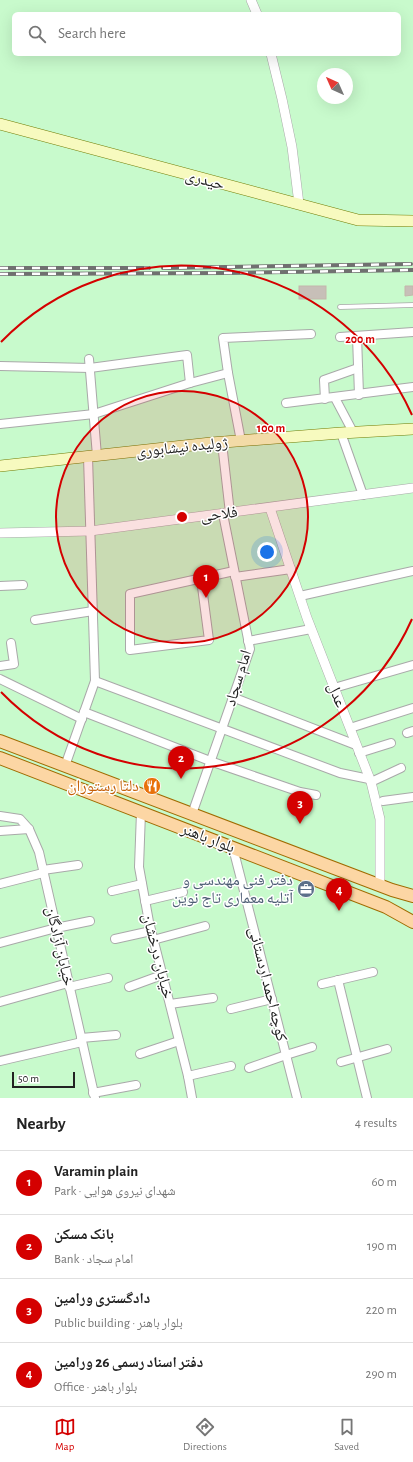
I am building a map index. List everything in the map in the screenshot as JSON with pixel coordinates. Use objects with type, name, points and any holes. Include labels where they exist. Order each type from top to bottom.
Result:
[{"type":"main road","name":"حیدری","points":[[0,124],[358,220],[413,221]]},
{"type":"main road","name":"ژولیده نیشابوری","points":[[0,466],[222,442],[413,429]]},
{"type":"main road","name":"بلوار باهنر","points":[[0,742],[380,886],[411,894]]},
{"type":"main road","name":"بلوار باهنر","points":[[0,758],[386,907],[411,919]]},
{"type":"street","points":[[251,0],[256,12]]},
{"type":"street","points":[[272,56],[292,147],[299,204]]},
{"type":"street","points":[[340,337],[413,332]]},
{"type":"street","points":[[241,441],[223,338],[311,334]]},
{"type":"street","points":[[357,336],[359,395]]},
{"type":"street","points":[[0,366],[90,368],[187,355],[190,383]]},
{"type":"street","points":[[65,766],[95,681],[90,531],[94,414],[89,359]]},
{"type":"street","points":[[325,399],[324,380],[358,368]]},
{"type":"street","points":[[0,424],[94,414],[190,383],[228,373]]},
{"type":"street","points":[[286,404],[413,387]]},
{"type":"street","points":[[335,398],[347,433],[363,494]]},
{"type":"street","name":"امام سجاد","points":[[192,814],[250,649],[235,574],[226,513],[222,442]]},
{"type":"street","name":"فلاحی","points":[[0,533],[90,531],[413,488]]},
{"type":"street","name":"عدل","points":[[270,508],[311,629],[370,781],[380,819],[380,886]]},
{"type":"street","points":[[201,579],[208,640],[130,650],[130,594],[201,579],[291,568]]},
{"type":"street","points":[[300,596],[413,571]]},
{"type":"street","points":[[0,586],[23,585]]},
{"type":"street","points":[[35,620],[93,611]]},
{"type":"street","points":[[248,642],[311,629]]},
{"type":"street","points":[[0,666],[14,664],[11,643]]},
{"type":"street","points":[[334,688],[413,665]]},
{"type":"street","points":[[0,679],[83,716],[300,792],[316,795]]},
{"type":"street","points":[[95,681],[340,773],[370,781],[401,768]]},
{"type":"street","points":[[232,697],[358,749],[391,743]]},
{"type":"street","points":[[350,728],[413,708]]},
{"type":"street","points":[[382,801],[413,798]]},
{"type":"street","name":"خیابان درخشان","points":[[141,812],[139,867],[145,901],[153,940],[188,1076],[192,1098]]},
{"type":"street","points":[[0,816],[20,819],[29,829]]},
{"type":"street","points":[[0,831],[29,829]]},
{"type":"street","name":"خیابان آزادگان","points":[[29,829],[38,852],[43,871],[94,1097]]},
{"type":"street","name":"کوچه احمد اردستانی","points":[[233,848],[297,1098]]},
{"type":"street","points":[[0,884],[43,871],[78,865]]},
{"type":"street","points":[[112,890],[142,884]]},
{"type":"street","points":[[145,901],[183,892]]},
{"type":"street","points":[[0,943],[56,928],[90,921]]},
{"type":"street","points":[[153,940],[205,926]]},
{"type":"street","points":[[115,939],[151,931]]},
{"type":"street","points":[[322,984],[373,972]]},
{"type":"street","points":[[129,987],[162,975]]},
{"type":"street","points":[[0,1002],[69,985],[108,978]]},
{"type":"street","points":[[338,980],[368,1098]]},
{"type":"street","points":[[170,1004],[213,998]]},
{"type":"street","points":[[231,1009],[272,999]]},
{"type":"street","points":[[0,1061],[81,1040],[116,1035]]},
{"type":"street","points":[[140,1054],[179,1041]]},
{"type":"street","points":[[249,1068],[286,1054],[312,1047]]},
{"type":"street","points":[[341,1062],[387,1049]]},
{"type":"street","points":[[188,1076],[231,1066]]},
{"type":"street","points":[[94,1097],[136,1085]]},
{"type":"lane","points":[[340,306],[413,305]]},
{"type":"green space","points":[[0,0],[413,0],[413,1098],[0,1098]]},
{"type":"building","points":[[299,286],[326,286],[326,299],[299,299]]},
{"type":"building","points":[[405,286],[413,286],[413,295],[405,296]]},
{"type":"railway","points":[[163,268],[411,264]]},
{"type":"railway","points":[[0,268],[149,268]]},
{"type":"railway","points":[[0,274],[413,270]]},
{"type":"place","name":"Varamin plain","points":[[206,598]]},
{"type":"place","name":"بانک مسکن","points":[[181,779]]},
{"type":"place","name":"دلتا رستوران","points":[[152,786]]},
{"type":"place","name":"دادگستری ورامین","points":[[300,824]]},
{"type":"place","name":"دفتر فنی مهندسی و آتلیه معماری تاج نوین","points":[[306,889]]},
{"type":"place","name":"دفتر اسناد رسمی 26 ورامین","points":[[339,911]]}]
